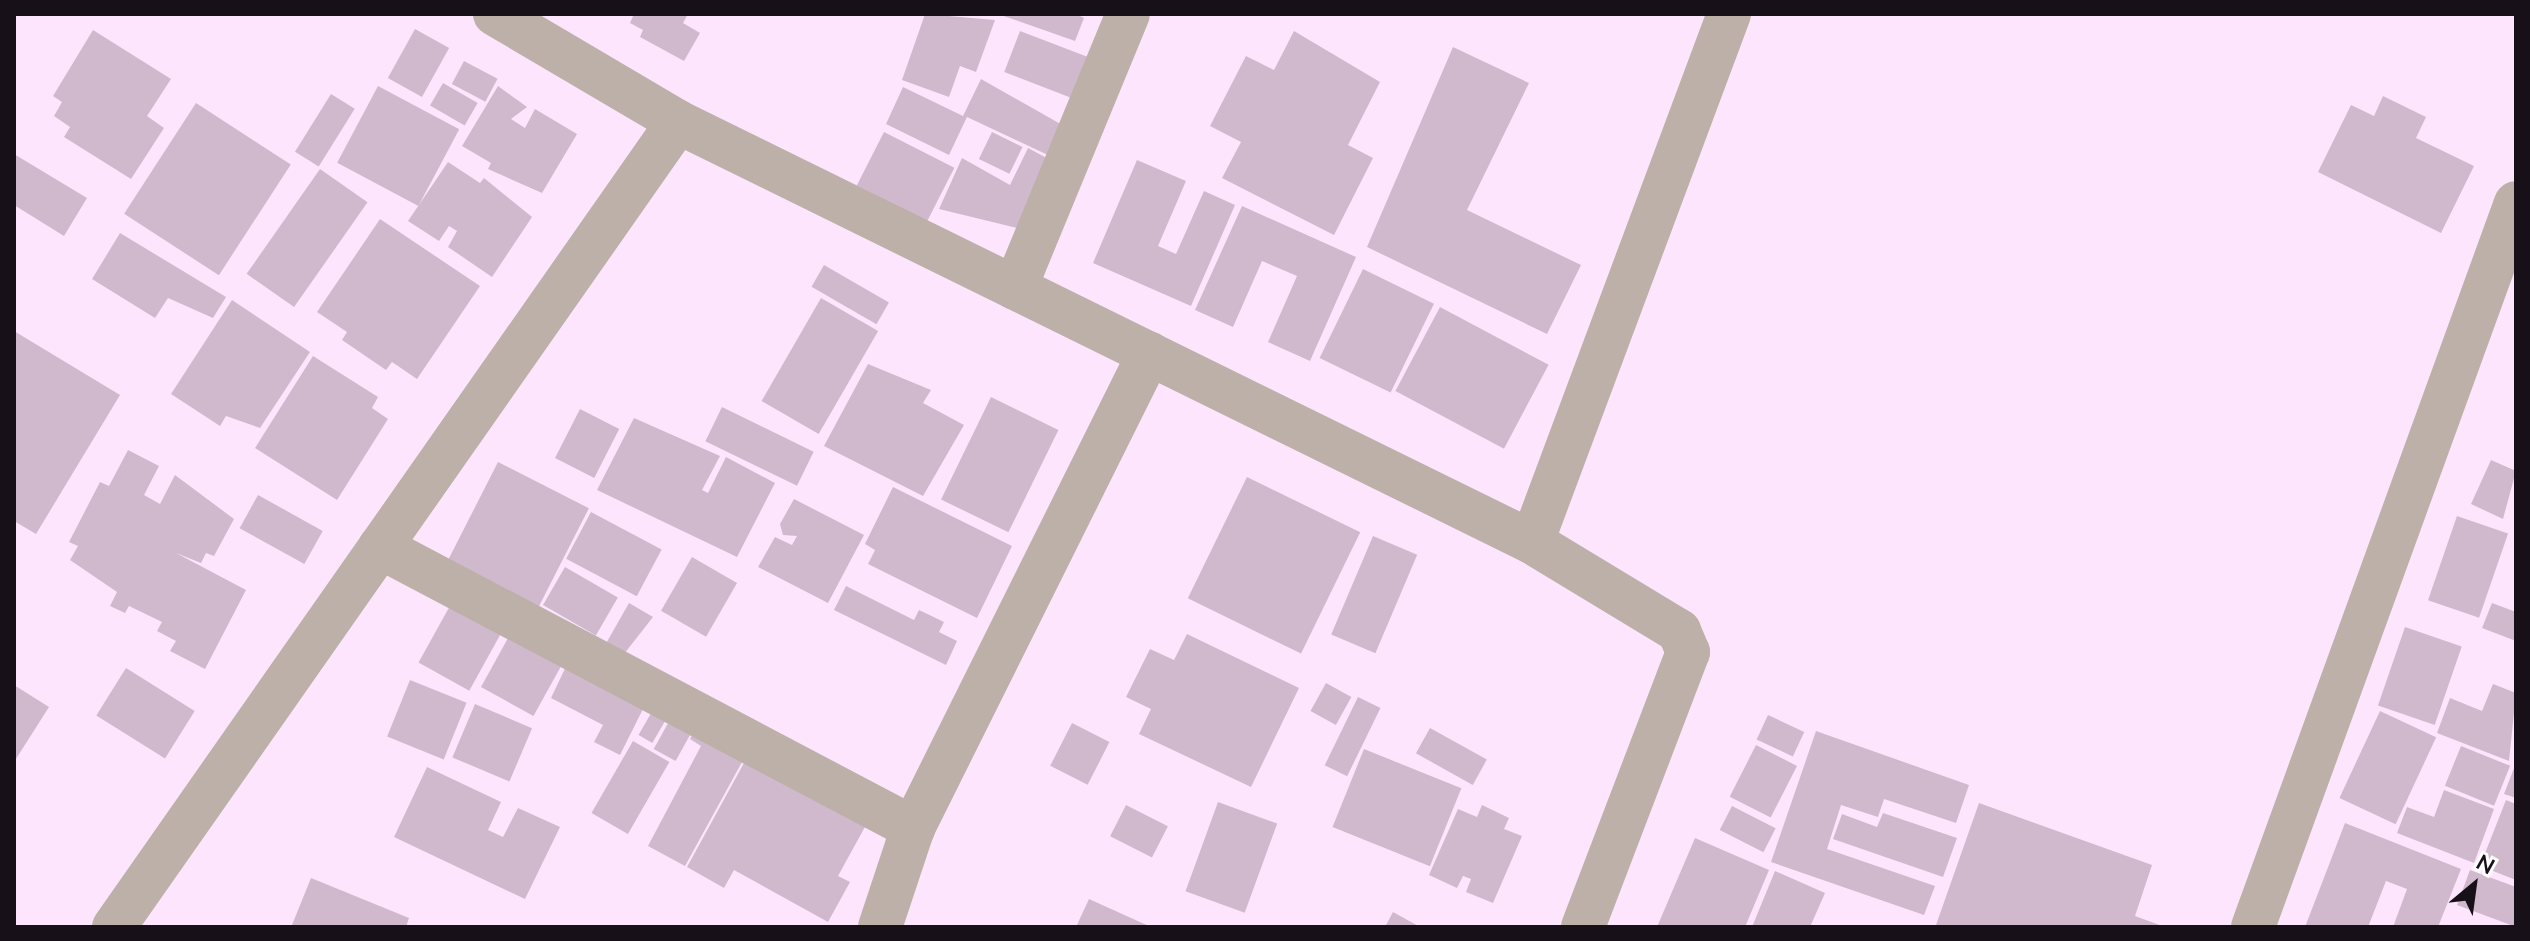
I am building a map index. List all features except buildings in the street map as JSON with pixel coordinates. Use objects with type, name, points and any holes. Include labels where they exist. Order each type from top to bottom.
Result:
[{"type":"street","points":[[495,14],[678,122],[1532,542],[1664,619],[1688,652],[1583,927]]},
{"type":"street","points":[[1015,288],[1128,14]]},
{"type":"street","points":[[1532,542],[1729,14]]},
{"type":"street","points":[[118,926],[678,122]]},
{"type":"street","points":[[2253,927],[2516,203]]},
{"type":"street","points":[[880,927],[913,828],[1149,354]]},
{"type":"street","points":[[380,547],[913,828]]}]
